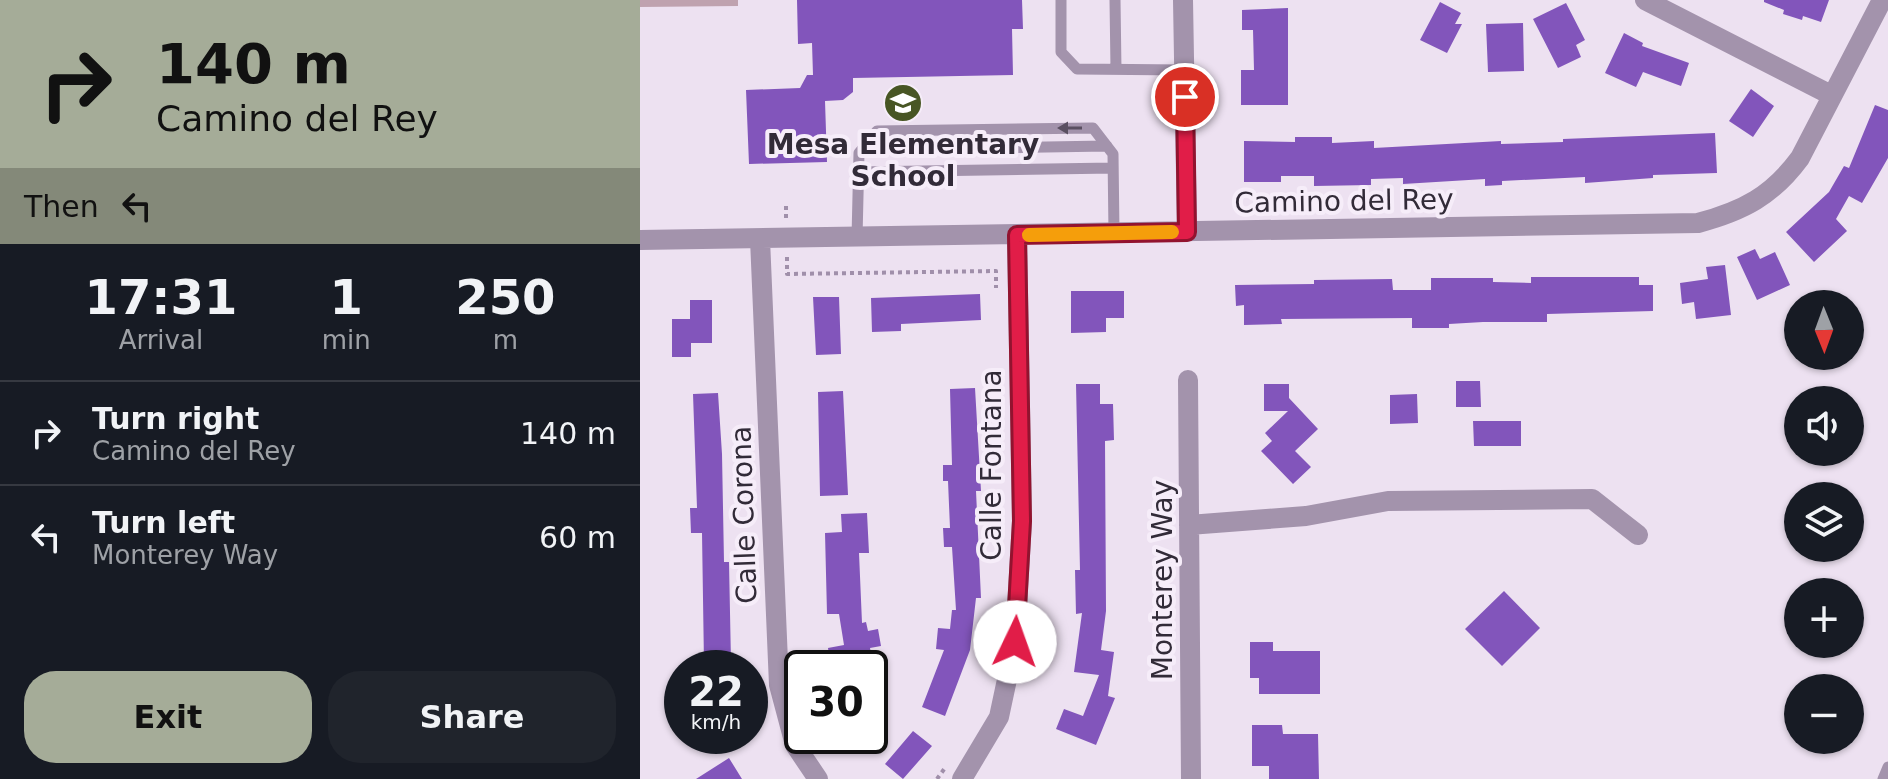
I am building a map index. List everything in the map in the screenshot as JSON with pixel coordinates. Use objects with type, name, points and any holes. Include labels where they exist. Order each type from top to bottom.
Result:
[{"type":"street","points":[[1183,0],[1187,232]]},
{"type":"street","points":[[1645,0],[1831,95]]},
{"type":"street","name":"Camino del Rey","points":[[640,240],[1698,223],[1733,214],[1784,180],[1800,158],[1882,0]]},
{"type":"street","name":"Calle Fontana","points":[[962,779],[999,717],[1015,642],[1022,521],[1017,235]]},
{"type":"street","name":"Calle Corona","points":[[760,239],[779,685],[795,745],[818,779]]},
{"type":"street","name":"Monterey Way","points":[[1188,380],[1191,779]]},
{"type":"street","points":[[1189,525],[1306,516],[1388,501],[1592,499],[1638,535]]},
{"type":"lane","points":[[1061,0],[1061,52],[1077,69],[1184,70]]},
{"type":"lane","points":[[1115,0],[1116,69]]},
{"type":"lane","points":[[857,238],[859,153],[877,131],[1093,128],[1113,154],[1114,233]]},
{"type":"lane","points":[[862,150],[1107,146]]},
{"type":"lane","points":[[859,172],[1113,168]]},
{"type":"lane","points":[[1883,779],[1888,767]]},
{"type":"path","points":[[786,206],[787,274],[996,271],[997,302]]},
{"type":"path","points":[[937,779],[951,757]]},
{"type":"shaded area","points":[[640,0],[738,0],[738,6],[640,7]]},
{"type":"building","points":[[797,0],[1022,0],[1023,29],[1012,29],[1013,75],[853,78],[853,92],[843,100],[825,101],[827,162],[749,164],[746,90],[800,88],[807,75],[813,75],[812,43],[798,44]]},
{"type":"building","points":[[1764,0],[1829,0],[1821,22],[1783,14],[1784,10]]},
{"type":"building","points":[[1440,2],[1461,13],[1455,24],[1462,24],[1447,53],[1420,40]]},
{"type":"building","points":[[1566,3],[1585,40],[1576,45],[1581,57],[1558,68],[1533,19]]},
{"type":"building","points":[[1288,8],[1288,105],[1241,105],[1241,70],[1254,70],[1253,30],[1242,30],[1242,10]]},
{"type":"building","points":[[1523,23],[1524,71],[1488,72],[1486,24]]},
{"type":"building","points":[[1624,33],[1643,43],[1642,46],[1689,63],[1681,86],[1643,72],[1636,87],[1605,73]]},
{"type":"building","points":[[1751,89],[1774,106],[1753,137],[1729,121]]},
{"type":"building","points":[[1875,105],[1888,110],[1888,158],[1862,203],[1849,196],[1836,219],[1847,231],[1814,262],[1786,232],[1829,192],[1844,166],[1849,168]]},
{"type":"building","points":[[1715,133],[1717,173],[1653,175],[1653,178],[1585,183],[1585,177],[1502,181],[1502,185],[1485,186],[1485,179],[1403,184],[1403,178],[1371,179],[1371,185],[1314,186],[1314,176],[1281,176],[1281,182],[1244,182],[1244,141],[1295,142],[1295,137],[1332,137],[1332,143],[1374,141],[1374,148]]},
{"type":"building","points":[[1755,249],[1760,259],[1775,252],[1790,285],[1757,300],[1737,257]]},
{"type":"building","points":[[1725,265],[1731,315],[1696,319],[1694,302],[1682,304],[1680,283],[1708,279],[1706,267]]},
{"type":"building","points":[[1531,277],[1639,277],[1639,285],[1653,285],[1653,311],[1547,314],[1547,322],[1483,322],[1449,324],[1449,328],[1412,328],[1412,318],[1281,319],[1282,324],[1244,325],[1244,305],[1236,306],[1235,285],[1392,279],[1393,290],[1431,290],[1431,278],[1493,278],[1493,282],[1531,283]]},
{"type":"building","points":[[1071,291],[1124,291],[1124,318],[1106,318],[1106,332],[1071,333]]},
{"type":"building","points":[[980,294],[981,320],[901,324],[901,331],[872,332],[871,298]]},
{"type":"building","points":[[813,297],[839,297],[841,354],[816,355]]},
{"type":"building","points":[[690,300],[712,300],[712,343],[691,343],[691,357],[672,357],[672,319],[690,319]]},
{"type":"building","points":[[1456,381],[1480,381],[1481,407],[1456,407]]},
{"type":"building","points":[[1076,384],[1100,384],[1100,404],[1113,404],[1114,440],[1105,441],[1106,611],[1101,650],[1114,652],[1108,696],[1115,698],[1096,745],[1056,729],[1064,709],[1083,716],[1099,675],[1074,672],[1082,613],[1076,614],[1075,570],[1080,570]]},
{"type":"building","points":[[1264,384],[1289,384],[1289,398],[1318,429],[1295,451],[1311,467],[1293,484],[1261,451],[1272,441],[1265,433],[1288,411],[1264,411]]},
{"type":"building","points":[[975,388],[981,491],[976,491],[981,598],[976,598],[970,650],[945,716],[922,707],[944,650],[936,649],[938,628],[950,629],[952,610],[956,610],[952,547],[944,547],[943,528],[950,528],[948,481],[943,481],[943,465],[952,465],[950,389]]},
{"type":"building","points":[[843,391],[848,495],[820,496],[818,392]]},
{"type":"building","points":[[718,393],[724,562],[729,562],[731,650],[704,650],[702,533],[691,533],[690,508],[697,508],[693,394]]},
{"type":"building","points":[[1417,394],[1418,423],[1390,424],[1390,395]]},
{"type":"building","points":[[1473,421],[1521,421],[1521,446],[1474,446]]},
{"type":"building","points":[[867,513],[869,553],[859,553],[862,623],[866,622],[868,631],[878,629],[881,646],[870,650],[828,650],[844,645],[839,614],[827,614],[825,533],[842,532],[841,514]]},
{"type":"building","points":[[1504,591],[1540,628],[1502,666],[1465,629]]},
{"type":"building","points":[[1250,642],[1273,642],[1273,651],[1320,651],[1320,694],[1259,694],[1259,678],[1250,678]]},
{"type":"building","points":[[1252,725],[1282,725],[1283,734],[1318,734],[1319,779],[1269,779],[1269,766],[1252,766]]},
{"type":"building","points":[[913,731],[932,746],[903,779],[885,764]]},
{"type":"building","points":[[729,758],[742,779],[696,779]]},
{"type":"slow traffic","points":[[1029,235],[1172,232]]},
{"type":"place","name":"Mesa Elementary School","points":[[903,103]]},
{"type":"route","points":[[1015,642],[1022,521],[1017,235],[1187,232],[1185,97]]}]
